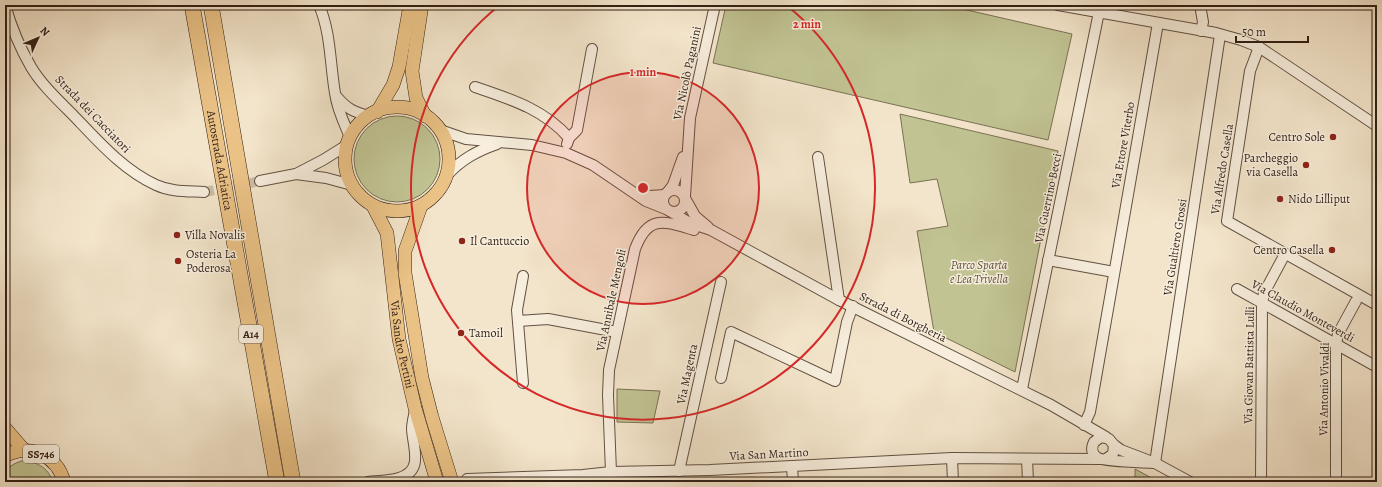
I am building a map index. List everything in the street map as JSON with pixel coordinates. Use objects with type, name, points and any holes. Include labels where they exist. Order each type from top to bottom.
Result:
[{"type":"highway","name":"Autostrada Adriatica","points":[[192,5],[277,482]]},
{"type":"highway","name":"Autostrada Adriatica","points":[[212,5],[293,482]]},
{"type":"main road","points":[[349,141],[358,125],[373,114],[393,85],[399,67],[410,5]]},
{"type":"main road","name":"Via Sandro Pertini","points":[[422,5],[412,71],[416,98],[425,116]]},
{"type":"main road","name":"Via Sandro Pertini","points":[[349,141],[345,159],[347,172],[352,185],[361,197],[373,206],[389,211],[405,211],[421,206],[432,198],[441,187],[447,175],[449,160],[447,144],[440,130],[425,116],[410,109],[393,108],[373,114]]},
{"type":"main road","name":"Via Sandro Pertini","points":[[373,206],[386,232],[399,339],[415,408],[437,482]]},
{"type":"main road","name":"Via Sandro Pertini","points":[[421,206],[404,251],[405,273],[422,378],[432,417],[452,482]]},
{"type":"main road","name":"SS746","points":[[5,428],[24,450]]},
{"type":"main road","name":"SS746","points":[[5,456],[24,450],[38,452],[50,458],[58,468],[65,481]]},
{"type":"street","name":"Strada dei Cacciatori","points":[[5,5],[16,37],[32,68],[58,100],[102,145],[133,172],[156,185],[180,191],[204,192]]},
{"type":"street","points":[[260,181],[296,174],[323,160],[349,141],[339,112],[335,94],[324,16],[319,5]]},
{"type":"street","name":"Via Nicolò Paganini","points":[[685,198],[687,146],[690,118],[715,5]]},
{"type":"street","points":[[1058,5],[1201,31],[1241,40],[1259,47],[1377,126]]},
{"type":"street","points":[[1200,5],[1203,22],[1201,31]]},
{"type":"street","name":"Via Guerrino Becci","points":[[1022,390],[1099,12]]},
{"type":"street","name":"Via Ettore Viterbo","points":[[1084,425],[1090,412],[1158,23]]},
{"type":"street","name":"Via Gualtiero Grossi","points":[[1155,463],[1220,35]]},
{"type":"street","name":"Via Alfredo Casella","points":[[1259,47],[1250,71],[1227,221],[1377,304]]},
{"type":"street","points":[[566,153],[568,138],[577,130],[592,49]]},
{"type":"street","points":[[475,87],[511,99],[538,112],[557,124],[568,138]]},
{"type":"street","points":[[335,94],[345,107],[352,112],[373,114]]},
{"type":"street","name":"Strada di Borgheria","points":[[440,130],[466,139],[532,145],[566,153],[593,165],[657,207],[670,211],[690,223],[711,230],[733,241],[839,300],[1022,390],[1106,437],[1121,450],[1155,463],[1190,482]]},
{"type":"street","name":"Strada di Borgheria","points":[[447,175],[459,162],[468,156],[501,143]]},
{"type":"street","name":"Via Nicolò Paganini","points":[[666,193],[673,185],[687,146]]},
{"type":"street","points":[[818,157],[839,300]]},
{"type":"street","points":[[296,174],[326,178],[352,185]]},
{"type":"street","name":"Strada di Borgheria","points":[[637,194],[653,196],[675,190],[685,198],[695,216],[711,230]]},
{"type":"street","points":[[666,193],[663,202],[670,211],[681,211],[685,198]]},
{"type":"street","name":"Via Annibale Mengoli","points":[[611,472],[608,395],[609,370],[635,249],[640,234],[650,225],[659,222],[668,222],[733,241]]},
{"type":"street","name":"Via Giovan Battista Lulli","points":[[1261,482],[1262,304],[1264,294],[1285,254]]},
{"type":"street","points":[[1048,260],[1114,272]]},
{"type":"street","points":[[523,276],[517,301],[523,383]]},
{"type":"street","name":"Via Magenta","points":[[679,471],[721,282]]},
{"type":"street","name":"Via Claudio Monteverdi","points":[[1237,289],[1377,367]]},
{"type":"street","name":"Via Antonio Vivaldi","points":[[1336,482],[1336,344],[1338,334],[1356,301]]},
{"type":"street","points":[[721,378],[731,332],[835,382],[847,322],[853,306]]},
{"type":"street","points":[[518,321],[548,319],[617,332]]},
{"type":"street","points":[[368,482],[398,478],[409,474],[415,467],[416,457],[412,428],[415,408]]},
{"type":"street","points":[[1084,425],[1096,457],[1103,459],[1155,463]]},
{"type":"street","points":[[1092,447],[1097,438],[1106,437]]},
{"type":"street","points":[[1103,459],[1113,454],[1114,445]]},
{"type":"street","name":"Via San Martino","points":[[1073,459],[1086,454],[1092,447]]},
{"type":"street","points":[[952,458],[952,482]]},
{"type":"street","name":"Via San Martino","points":[[467,479],[583,479],[611,472],[679,471],[952,458],[1103,459]]},
{"type":"street","points":[[1027,459],[1028,482]]},
{"type":"street","points":[[792,466],[793,482]]},
{"type":"green space","points":[[726,5],[945,5],[1072,34],[1048,140],[713,63]]},
{"type":"green space","name":"Parco Sparta e Lea Trivella","points":[[900,114],[1058,151],[1015,372],[934,332],[917,231],[948,226],[937,179],[910,183]]},
{"type":"green space","points":[[397,116],[413,119],[421,123],[433,135],[437,143],[440,159],[437,175],[433,183],[421,195],[413,199],[397,202],[381,199],[373,195],[361,183],[357,175],[354,159],[357,143],[361,135],[373,123],[381,119]]},
{"type":"green space","points":[[617,389],[660,391],[653,423],[617,422]]},
{"type":"green space","points":[[21,461],[32,462],[41,466],[48,472],[53,482],[5,482],[5,470]]},
{"type":"green space","points":[[1135,469],[1159,482],[1135,482]]},
{"type":"tunnel","points":[[204,192],[260,181]]},
{"type":"place","name":"Centro Sole","points":[[1333,137]]},
{"type":"place","name":"Parcheggio via Casella","points":[[1306,165]]},
{"type":"place","name":"Nido Lilliput","points":[[1280,199]]},
{"type":"place","name":"Villa Novalis","points":[[177,235]]},
{"type":"place","name":"Il Cantuccio","points":[[462,241]]},
{"type":"place","name":"Centro Casella","points":[[1332,250]]},
{"type":"place","name":"Osteria La Poderosa","points":[[178,261]]},
{"type":"place","name":"Tamoil","points":[[461,333]]}]
